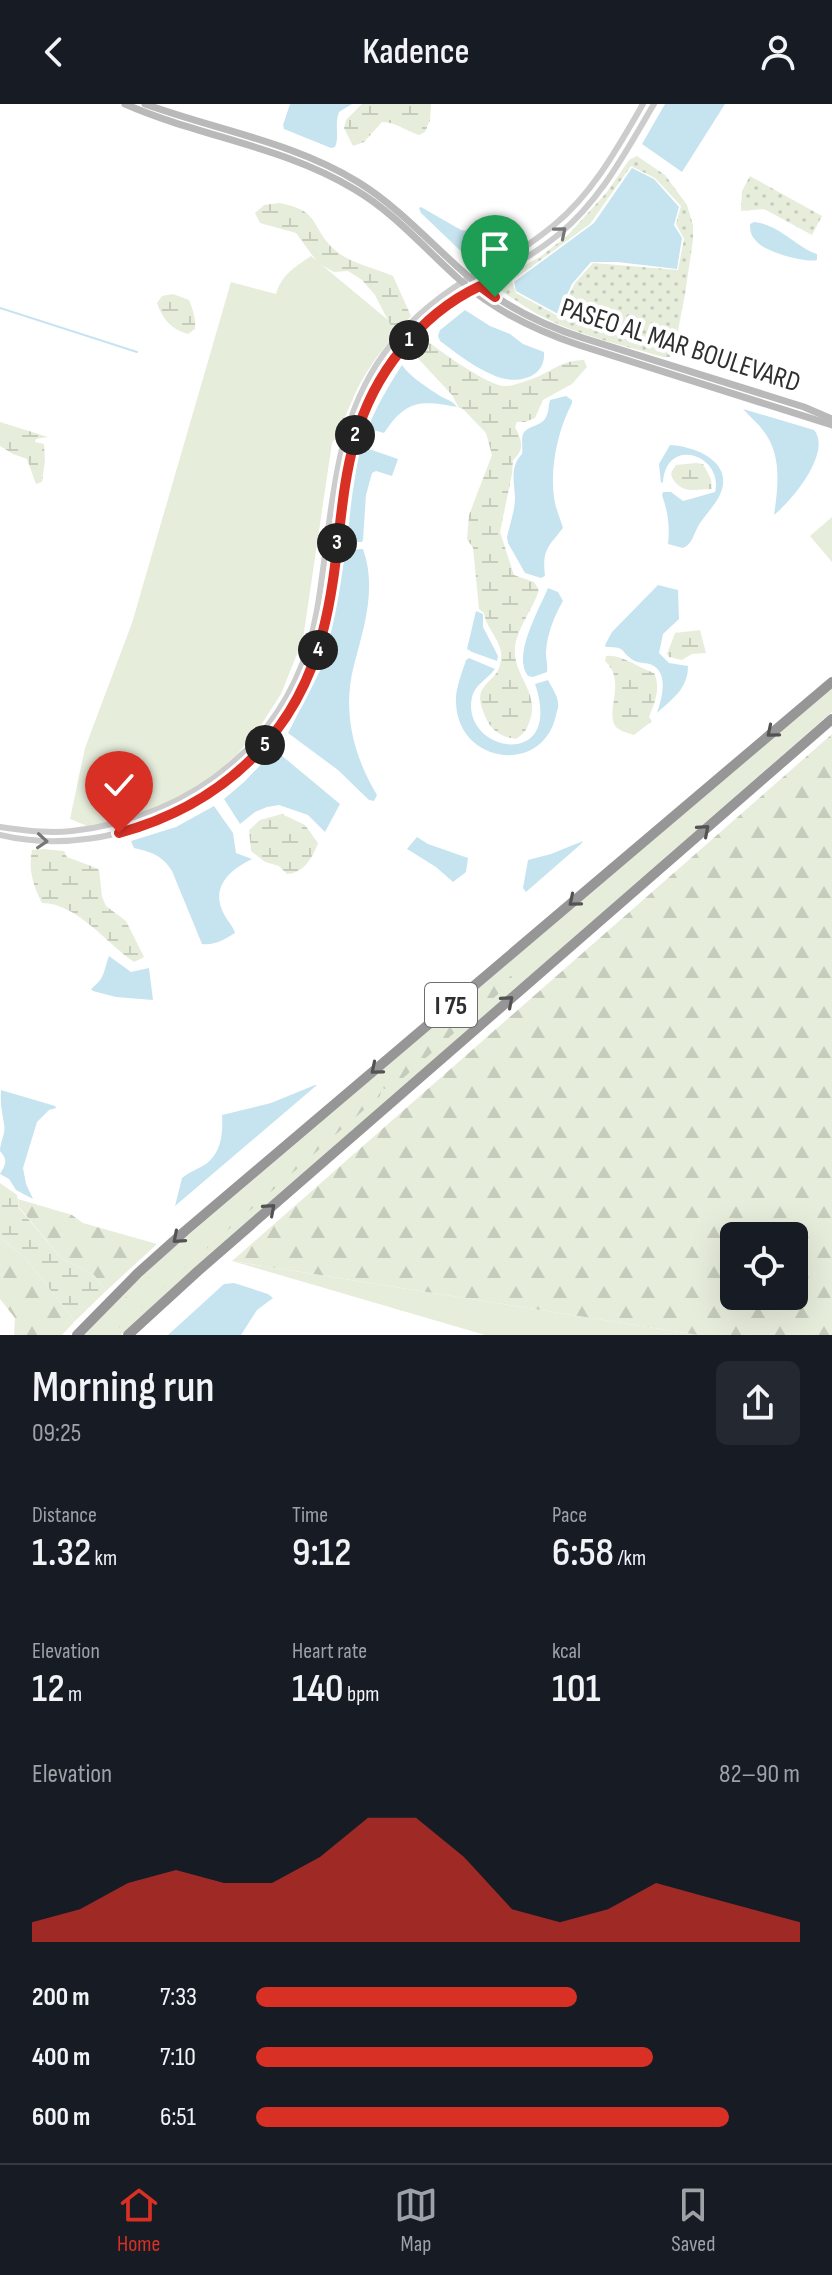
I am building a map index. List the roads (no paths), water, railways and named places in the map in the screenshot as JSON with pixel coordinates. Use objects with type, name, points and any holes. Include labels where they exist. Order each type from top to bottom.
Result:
[{"type":"highway","name":"I 75","points":[[77,1335],[185,1231],[832,682]]},
{"type":"highway","name":"I 75","points":[[128,1335],[832,719]]},
{"type":"main road","name":"PASEO AL MAR BOULEVARD","points":[[125,104],[180,125],[272,151],[330,175],[385,211],[466,280],[522,321],[563,340],[832,425]]},
{"type":"main road","name":"PASEO AL MAR BOULEVARD","points":[[145,104],[192,121],[273,143],[333,167],[401,214],[466,280]]},
{"type":"main road","name":"PASEO AL MAR BOULEVARD","points":[[476,288],[567,333],[804,407],[832,419]]},
{"type":"street","points":[[0,827],[44,832],[72,831],[119,823],[156,811],[212,781],[269,726],[292,688],[310,643],[338,461],[366,382],[395,339],[430,305],[530,243],[570,211],[610,160],[643,104]]},
{"type":"street","points":[[0,835],[65,842],[141,827],[189,806],[213,791],[265,745],[291,710],[319,647],[347,467],[367,402],[383,372],[433,314],[537,251],[575,220],[604,186],[654,104]]},
{"type":"water","points":[[290,104],[352,104],[339,112],[335,147],[284,129]]},
{"type":"water","points":[[665,104],[725,104],[682,172],[642,144]]},
{"type":"water","points":[[632,168],[654,179],[679,207],[674,225],[682,238],[677,269],[591,262],[572,284],[558,314],[516,291],[514,282],[594,223]]},
{"type":"water","points":[[421,207],[461,230],[475,229],[497,219],[508,236],[519,229],[523,233],[475,259],[468,258],[421,213]]},
{"type":"water","points":[[754,222],[779,231],[817,254],[817,260],[795,258],[762,246],[751,234],[750,224]]},
{"type":"water","points":[[465,310],[523,344],[544,352],[540,369],[527,378],[501,378],[472,364],[440,341],[440,330]]},
{"type":"water","points":[[402,365],[420,382],[457,407],[423,403],[399,414],[384,433],[368,428],[375,411]]},
{"type":"water","points":[[566,396],[572,403],[559,436],[553,473],[555,501],[563,528],[547,549],[545,576],[541,578],[525,573],[508,543],[515,502],[514,469],[522,454],[525,431],[545,419],[550,400]]},
{"type":"water","points":[[743,409],[814,430],[818,439],[815,462],[800,487],[774,515],[777,484],[774,452],[765,433]]},
{"type":"water","points":[[670,445],[690,448],[709,457],[721,472],[723,481],[717,500],[691,541],[683,548],[668,544],[663,492],[671,492],[683,501],[715,492],[716,479],[704,461],[684,455],[674,459],[667,467],[661,483],[659,464]]},
{"type":"water","points":[[360,446],[398,459],[392,476],[376,471],[372,473],[366,495],[363,540],[347,542],[352,496]]},
{"type":"water","points":[[363,549],[369,593],[349,699],[352,732],[362,764],[377,795],[374,801],[288,733],[325,661],[346,550]]},
{"type":"water","points":[[658,585],[678,590],[679,619],[663,634],[659,653],[669,663],[688,666],[682,687],[657,713],[663,687],[661,674],[650,664],[633,660],[621,649],[605,645],[612,632]]},
{"type":"water","points":[[548,588],[558,592],[563,601],[548,639],[547,672],[533,677],[528,676],[523,656],[533,620]]},
{"type":"water","points":[[476,611],[483,614],[483,627],[498,656],[497,661],[467,649]]},
{"type":"water","points":[[469,658],[495,669],[472,697],[472,716],[481,731],[495,741],[510,744],[525,742],[536,731],[540,712],[535,684],[548,680],[557,697],[558,708],[548,734],[535,747],[519,754],[502,755],[485,750],[471,739],[460,724],[456,703],[459,681]]},
{"type":"water","points":[[275,750],[340,804],[325,832],[308,815],[279,805],[255,812],[240,824],[224,799]]},
{"type":"water","points":[[214,806],[233,833],[236,853],[252,859],[229,874],[220,889],[221,906],[235,933],[219,942],[202,944],[172,871],[156,855],[134,848],[131,841],[176,827]]},
{"type":"water","points":[[417,837],[468,858],[466,872],[453,882],[407,849]]},
{"type":"water","points":[[583,841],[526,892],[523,888],[528,860]]},
{"type":"water","points":[[109,956],[131,972],[149,968],[153,1000],[116,997],[91,989],[101,978]]},
{"type":"water","points":[[315,1085],[175,1206],[182,1178],[206,1164],[215,1154],[222,1135],[222,1115],[271,1103]]},
{"type":"water","points":[[1,1090],[56,1108],[49,1110],[37,1122],[23,1168],[33,1199],[16,1190],[9,1179],[0,1174],[5,1162],[0,1151],[4,1127]]},
{"type":"water","points":[[234,1283],[273,1298],[257,1310],[241,1335],[168,1335],[224,1284]]},
{"type":"waterway","points":[[0,308],[137,352]]}]
